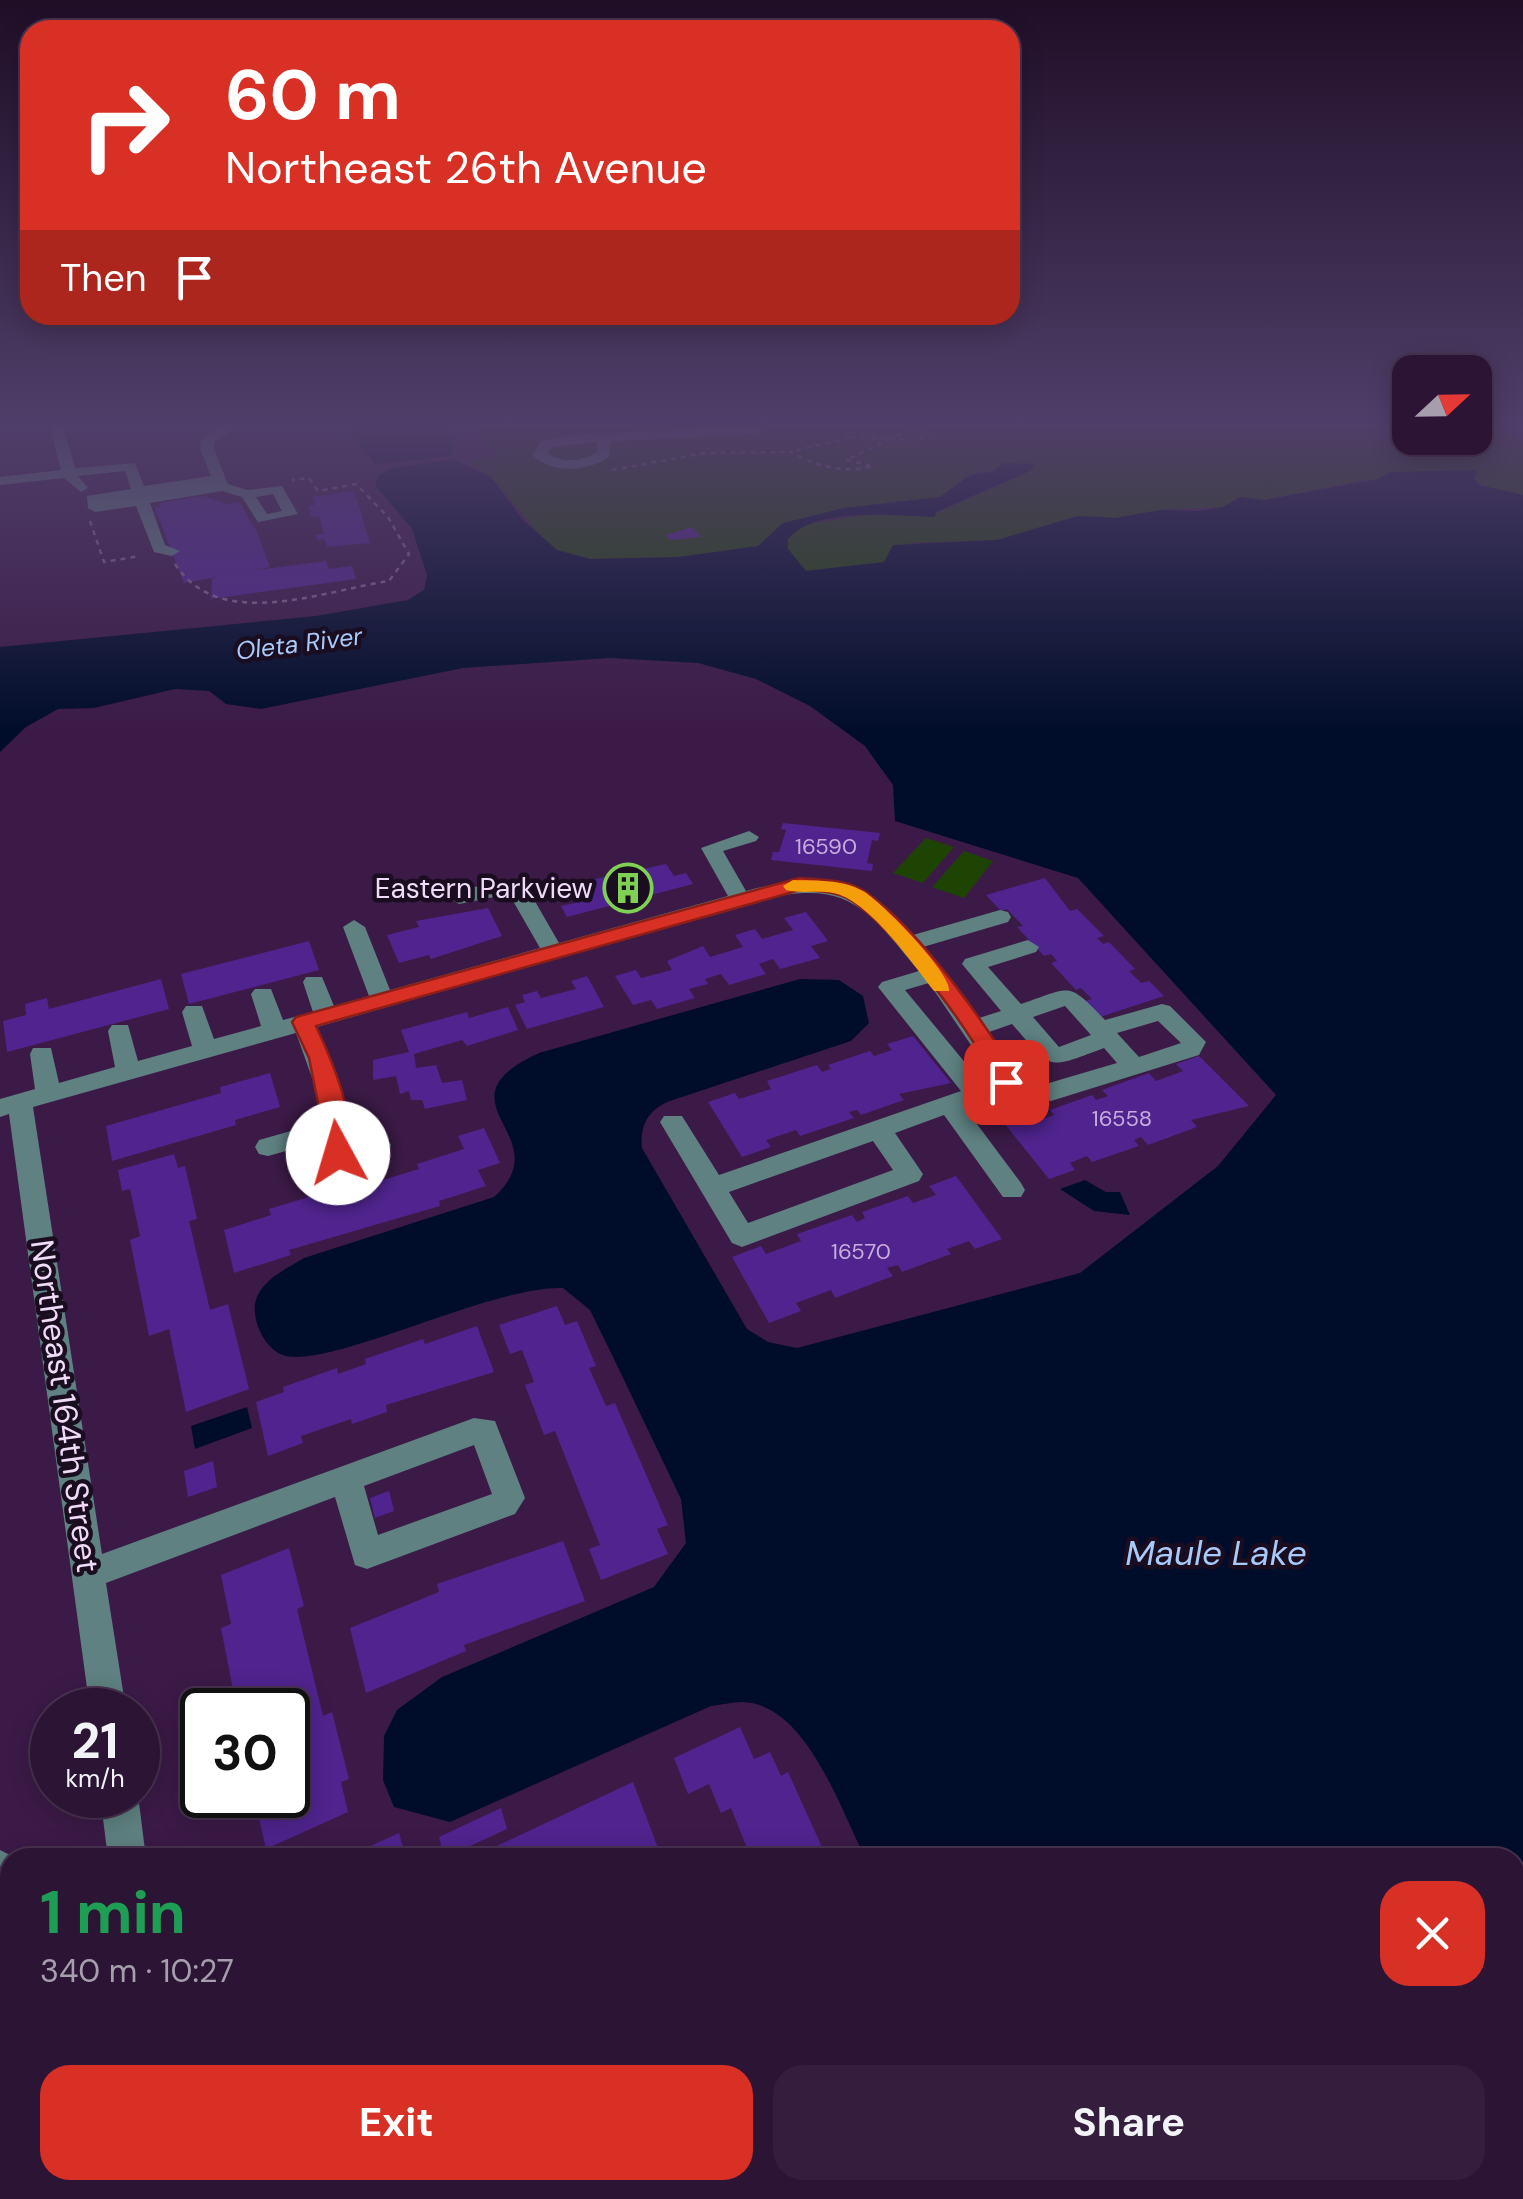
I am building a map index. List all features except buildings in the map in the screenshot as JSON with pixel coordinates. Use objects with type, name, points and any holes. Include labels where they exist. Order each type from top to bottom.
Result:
[{"type":"street","points":[[151,527],[159,549],[172,554]]},
{"type":"street","points":[[742,900],[711,848],[749,838]]},
{"type":"street","points":[[23,1101],[799,884],[837,887],[859,896],[908,944],[975,1028],[1008,1079],[1006,1082]]},
{"type":"street","points":[[460,898],[503,887],[517,889],[554,954]]},
{"type":"street","points":[[908,944],[1000,917]]},
{"type":"street","points":[[354,927],[382,1001]]},
{"type":"street","points":[[712,1188],[1006,1082],[1041,1094],[1190,1048],[1194,1042],[1162,1012],[1055,1057],[973,964],[1028,947]]},
{"type":"street","points":[[932,975],[890,987],[976,1094]]},
{"type":"street","points":[[314,982],[320,1058],[338,1126],[338,1153]]},
{"type":"street","points":[[263,994],[274,1030]]},
{"type":"street","points":[[975,1028],[1069,996],[1134,1067]]},
{"type":"street","points":[[194,1012],[205,1050]]},
{"type":"street","points":[[120,1031],[128,1072]]},
{"type":"street","name":"Northeast 164th Street","points":[[42,1054],[23,1101],[105,1688]]},
{"type":"street","points":[[950,1104],[1012,1190]]},
{"type":"street","points":[[673,1122],[742,1236],[910,1174],[878,1129]]},
{"type":"street","points":[[268,1148],[298,1138],[338,1153],[378,1145]]},
{"type":"street","points":[[90,1574],[346,1479],[484,1430],[509,1498],[504,1504],[368,1554],[346,1479]]},
{"type":"street","points":[[122,1818],[127,1848]]},
{"type":"path","points":[[95,527],[104,562],[151,554]]},
{"type":"path","points":[[172,554],[182,584],[209,600],[242,606],[389,581],[409,554],[392,527]]},
{"type":"green space","points":[[533,527],[779,527],[758,546],[679,557],[590,559],[557,550]]},
{"type":"green space","points":[[800,527],[1042,527],[997,540],[910,543],[884,562],[806,571],[788,549],[788,539]]},
{"type":"green space","points":[[926,838],[954,847],[923,883],[893,873]]},
{"type":"green space","points":[[964,851],[993,861],[964,898],[932,887]]},
{"type":"water","name":"Maule Lake","points":[[410,527],[531,527],[557,550],[590,559],[679,557],[758,546],[779,527],[806,527],[788,539],[788,549],[806,571],[884,562],[893,545],[997,540],[1042,527],[1523,527],[1523,1848],[861,1848],[832,1787],[802,1739],[785,1720],[765,1707],[742,1702],[711,1706],[450,1822],[394,1807],[383,1780],[384,1736],[397,1710],[442,1677],[654,1587],[686,1543],[681,1499],[614,1359],[590,1310],[563,1288],[495,1299],[372,1340],[304,1357],[276,1351],[259,1330],[255,1304],[261,1290],[304,1258],[494,1197],[511,1175],[515,1155],[495,1104],[496,1088],[509,1071],[539,1053],[800,979],[839,980],[863,996],[869,1023],[851,1041],[667,1102],[654,1110],[642,1133],[642,1148],[747,1329],[768,1342],[797,1348],[1080,1273],[1218,1166],[1276,1095],[1078,878],[895,821],[893,785],[865,746],[810,706],[756,679],[698,663],[610,658],[463,668],[261,709],[226,704],[209,691],[175,689],[94,708],[58,709],[26,727],[0,752],[0,647],[316,616],[408,600],[424,590],[427,575]]},
{"type":"water","points":[[1085,1180],[1106,1192],[1120,1192],[1130,1215],[1094,1211],[1060,1189]]},
{"type":"water","points":[[247,1407],[252,1428],[195,1449],[191,1426]]},
{"type":"slow traffic","points":[[793,886],[837,887],[859,896],[908,944],[941,986]]},
{"type":"place","name":"Eastern Parkview","points":[[628,888]]},
{"type":"route","points":[[338,1153],[338,1126],[320,1058],[303,1022],[799,884],[837,887],[859,896],[908,944],[975,1028],[1008,1079],[1006,1082]]},
{"type":"water label","name":"Oleta River","points":[[299,643]]}]
